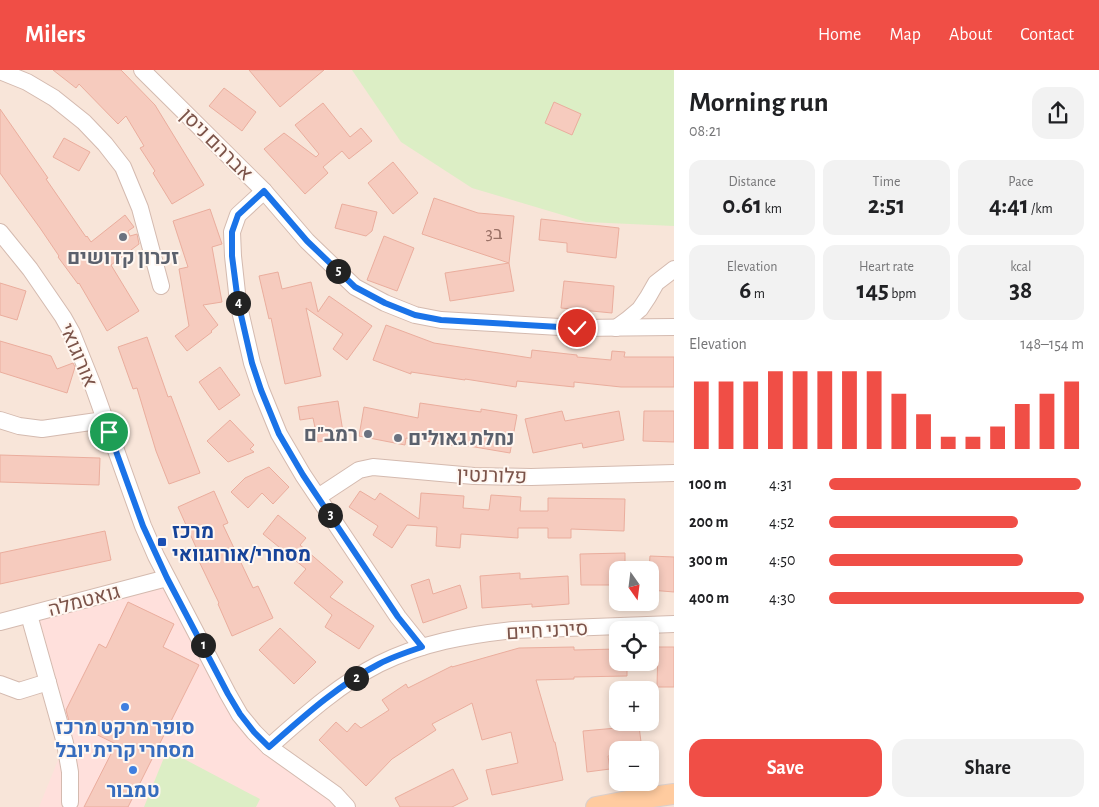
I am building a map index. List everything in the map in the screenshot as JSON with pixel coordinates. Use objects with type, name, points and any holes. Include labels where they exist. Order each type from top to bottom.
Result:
[{"type":"main road","points":[[596,807],[639,803],[674,794]]},
{"type":"street","name":"אברהם ניסן","points":[[142,70],[264,191],[238,215],[232,232],[232,256],[238,302],[252,363],[261,390],[279,434],[303,475],[398,617],[422,647]]},
{"type":"street","points":[[0,71],[27,82],[54,98],[84,122],[124,167],[140,208],[160,286]]},
{"type":"street","points":[[264,191],[307,241],[355,287],[385,303],[415,315],[441,320],[568,328],[667,327]]},
{"type":"street","name":"אורוגואי","points":[[0,232],[30,269],[72,333],[143,526],[167,578],[240,714],[269,747],[335,794],[347,807]]},
{"type":"street","points":[[616,328],[640,309],[656,283],[674,268]]},
{"type":"street","points":[[648,297],[651,315],[667,327]]},
{"type":"street","points":[[0,420],[19,426],[42,429],[104,420]]},
{"type":"street","name":"פלורנטין","points":[[318,497],[359,470],[373,467],[474,476],[531,477],[674,473]]},
{"type":"street","name":"גואטמלה","points":[[0,622],[167,578]]},
{"type":"street","points":[[30,615],[65,743],[70,772],[70,802]]},
{"type":"street","name":"סירני חיים","points":[[269,747],[309,712],[352,680],[379,664],[422,647],[458,638],[513,630],[674,624]]},
{"type":"street","points":[[0,684],[19,691],[48,682]]},
{"type":"shaded area","points":[[0,70],[674,70],[674,807],[0,807]]},
{"type":"shaded area","points":[[167,578],[240,715],[345,807],[39,807],[65,743],[29,615]]},
{"type":"green space","points":[[352,70],[674,70],[674,226],[586,222],[472,188],[401,142]]},
{"type":"green space","points":[[167,750],[260,799],[256,807],[144,807]]},
{"type":"building","points":[[53,70],[121,70],[155,105],[204,185],[172,204],[153,173],[155,171],[140,148],[144,146],[126,116],[118,124],[79,84],[76,88]]},
{"type":"building","points":[[249,70],[324,70],[280,107]]},
{"type":"building","points":[[224,88],[256,112],[242,131],[209,106]]},
{"type":"building","points":[[554,102],[581,114],[572,135],[545,123]]},
{"type":"building","points":[[323,103],[350,137],[361,128],[372,141],[349,159],[342,151],[323,167],[328,173],[305,194],[264,149],[284,133],[316,157],[319,154],[295,125]]},
{"type":"building","points":[[0,109],[48,178],[46,179],[91,242],[125,215],[134,227],[128,231],[130,236],[137,234],[139,244],[111,265],[139,311],[107,331],[79,283],[58,257],[40,228],[0,173]]},
{"type":"building","points":[[64,138],[90,152],[79,171],[53,157]]},
{"type":"building","points":[[393,162],[418,193],[393,214],[368,183]]},
{"type":"building","points":[[434,198],[478,213],[514,216],[509,263],[422,234]]},
{"type":"building","points":[[342,204],[377,212],[372,231],[366,236],[335,228]]},
{"type":"building","points":[[210,209],[222,244],[212,247],[222,302],[203,305],[218,325],[212,332],[187,351],[175,336],[189,326],[179,269],[188,267],[173,221]]},
{"type":"building","points":[[541,219],[619,228],[616,258],[567,252],[567,243],[539,240]]},
{"type":"building","points":[[384,236],[414,248],[397,291],[367,280]]},
{"type":"building","points":[[509,263],[514,291],[450,301],[445,273]]},
{"type":"building","points":[[278,272],[282,289],[311,282],[318,312],[329,296],[372,326],[347,360],[333,349],[343,334],[306,308],[321,376],[285,384],[271,318],[269,319],[259,276]]},
{"type":"building","points":[[564,281],[614,286],[612,313],[561,308]]},
{"type":"building","points":[[0,283],[26,291],[17,320],[0,315]]},
{"type":"building","points":[[386,325],[434,343],[531,358],[532,350],[611,360],[612,351],[625,352],[624,357],[674,357],[674,387],[621,387],[574,382],[574,387],[517,381],[516,387],[411,372],[411,374],[373,360]]},
{"type":"building","points":[[147,337],[168,397],[171,396],[200,473],[169,484],[156,451],[137,388],[133,389],[118,347]]},
{"type":"building","points":[[0,341],[51,356],[57,369],[73,363],[75,367],[67,393],[0,372]]},
{"type":"building","points":[[220,367],[240,395],[219,410],[199,382]]},
{"type":"building","points":[[338,401],[344,438],[318,442],[313,418],[300,420],[298,407]]},
{"type":"building","points":[[420,403],[481,412],[481,409],[517,415],[510,453],[406,438],[405,445],[359,436],[364,407],[418,418]]},
{"type":"building","points":[[562,411],[565,421],[619,411],[624,440],[583,448],[582,443],[533,453],[525,419]]},
{"type":"building","points":[[644,411],[674,411],[674,442],[643,441]]},
{"type":"building","points":[[230,420],[254,445],[250,449],[254,452],[228,462],[207,441]]},
{"type":"building","points":[[0,455],[100,458],[99,485],[0,482]]},
{"type":"building","points":[[269,467],[289,487],[273,504],[262,493],[248,508],[231,492],[245,478]]},
{"type":"building","points":[[214,491],[228,523],[223,525],[253,588],[258,586],[273,618],[232,636],[219,603],[196,555],[199,554],[178,507]]},
{"type":"building","points":[[360,491],[375,500],[380,493],[419,519],[421,493],[464,496],[463,508],[489,510],[491,495],[521,497],[520,511],[548,511],[548,498],[625,499],[624,531],[571,529],[571,538],[548,538],[548,528],[518,528],[518,538],[461,534],[460,548],[436,546],[437,527],[407,525],[392,548],[373,535],[378,526],[349,507]]},
{"type":"building","points":[[278,515],[306,538],[300,545],[343,582],[330,597],[374,626],[359,649],[325,627],[332,615],[294,583],[306,569],[263,534]]},
{"type":"building","points":[[105,531],[111,560],[0,584],[0,553]]},
{"type":"building","points":[[625,553],[625,561],[609,561],[609,585],[581,585],[580,554]]},
{"type":"building","points":[[650,556],[674,557],[674,592],[659,591],[659,561],[650,561]]},
{"type":"building","points":[[520,573],[520,579],[568,576],[569,604],[532,607],[532,604],[482,608],[480,576]]},
{"type":"building","points":[[429,579],[433,594],[460,585],[467,608],[423,623],[411,585]]},
{"type":"building","points":[[128,602],[174,624],[163,647],[199,665],[128,807],[84,807],[116,744],[69,721],[66,710],[99,644],[106,648]]},
{"type":"building","points":[[280,628],[316,662],[294,684],[259,650]]},
{"type":"building","points":[[574,647],[574,650],[609,649],[609,671],[627,671],[627,676],[536,680],[555,742],[563,780],[492,795],[486,770],[518,763],[511,732],[482,740],[472,703],[432,724],[436,730],[392,759],[366,786],[319,740],[336,722],[347,732],[355,723],[361,728],[389,710],[382,700],[406,684],[408,688],[452,666],[519,648]]},
{"type":"building","points":[[659,647],[674,647],[674,687],[659,687],[659,681],[657,681]]},
{"type":"building","points":[[609,729],[609,731],[640,731],[641,741],[609,741],[609,769],[587,772],[583,731]]},
{"type":"building","points":[[453,769],[468,799],[452,807],[400,807],[395,798]]},
{"type":"place","name":"זכרון קדושים","points":[[123,237]]},
{"type":"place","name":"רמב\"ם","points":[[368,434]]},
{"type":"place","name":"נחלת גאולים","points":[[398,438]]},
{"type":"place","name":"מרכז מסחרי/אורוגוואי","points":[[162,542]]},
{"type":"place","name":"סופר מרקט מרכז מסחרי קרית יובל","points":[[125,707]]},
{"type":"place","name":"טמבור","points":[[133,770]]},
{"type":"route","points":[[109,432],[143,526],[167,578],[240,714],[269,747],[309,712],[352,680],[379,664],[422,647],[398,617],[303,475],[279,434],[252,363],[238,302],[232,256],[232,232],[238,215],[264,191],[307,241],[355,287],[385,303],[415,315],[441,320],[577,328]]}]
